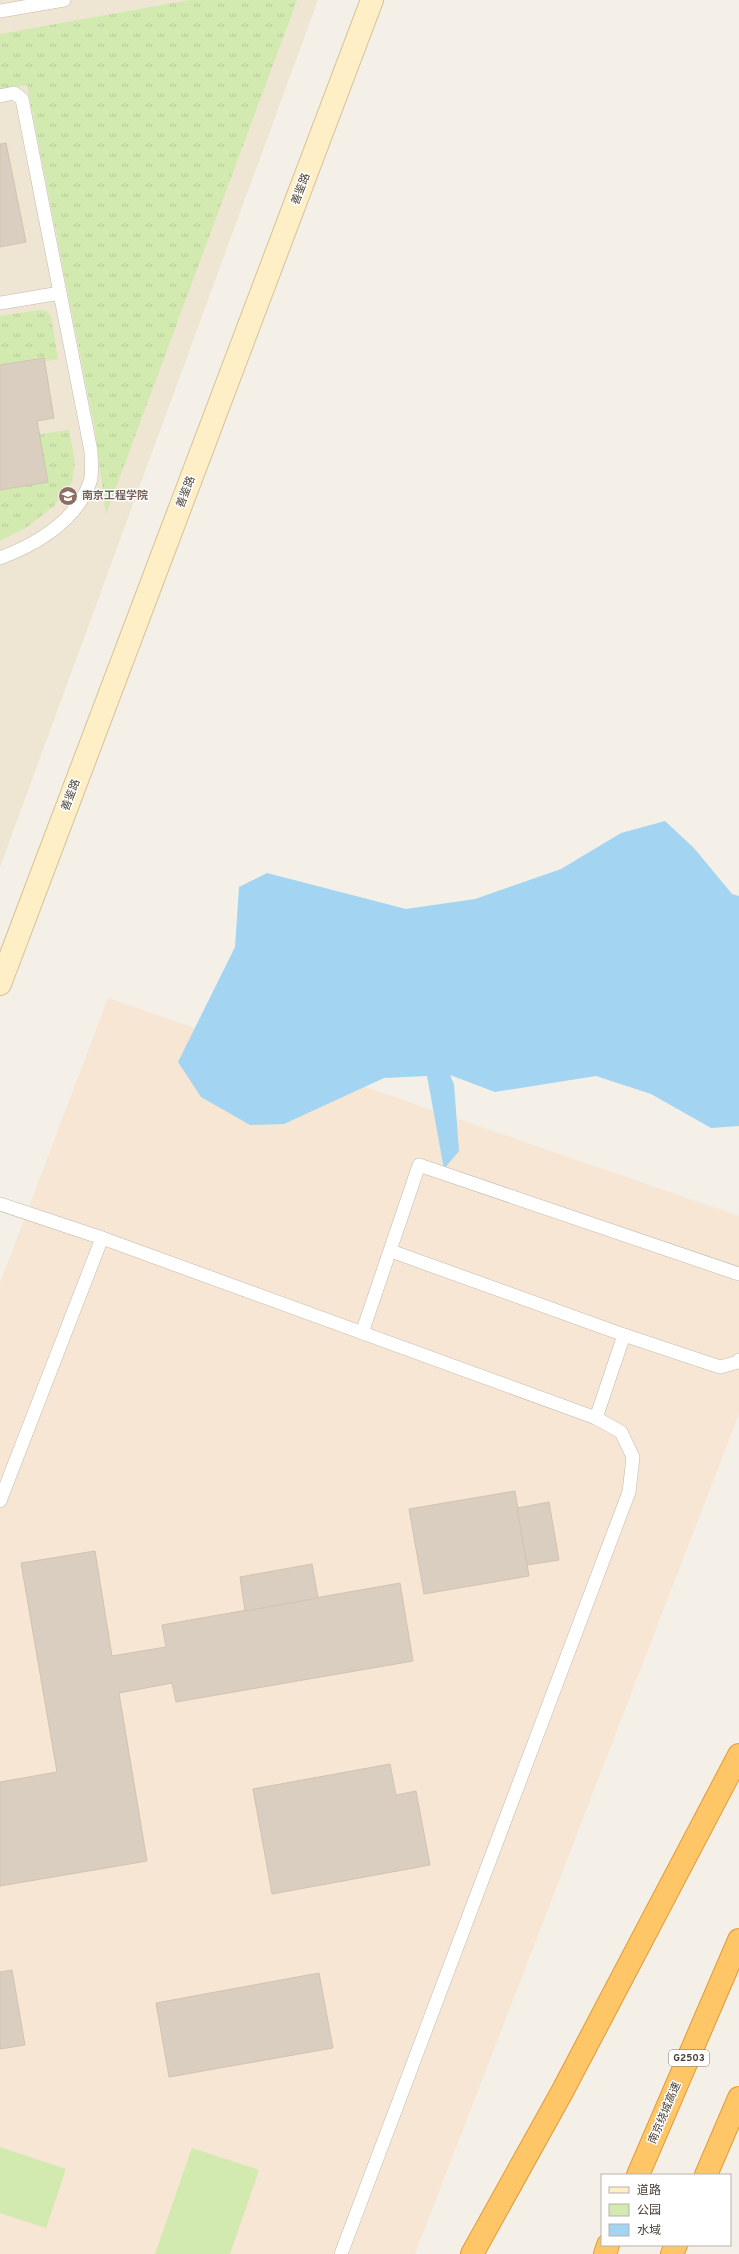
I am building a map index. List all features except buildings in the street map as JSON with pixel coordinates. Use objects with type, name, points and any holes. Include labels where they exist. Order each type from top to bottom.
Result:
[{"type":"highway","points":[[472,2254],[565,2085],[739,1755]]},
{"type":"highway","name":"南京绕城高速","points":[[638,2174],[739,1940]]},
{"type":"highway","points":[[706,2174],[739,2098]]},
{"type":"street","name":"善鉴路","points":[[0,984],[372,0]]},
{"type":"lane","points":[[0,11],[64,0]]},
{"type":"lane","points":[[0,96],[14,93],[22,99],[91,451],[90,481],[81,500],[56,529],[24,549],[0,558]]},
{"type":"lane","points":[[0,303],[60,293]]},
{"type":"lane","points":[[362,1333],[419,1165],[739,1274]]},
{"type":"lane","points":[[0,1204],[102,1238],[596,1418],[621,1432],[633,1457],[629,1492],[341,2254]]},
{"type":"lane","points":[[0,1501],[102,1238]]},
{"type":"lane","points":[[391,1251],[624,1335],[720,1367],[738,1362],[739,1360]]},
{"type":"lane","points":[[596,1418],[624,1335]]},
{"type":"shaded area","name":"南京工程学院","points":[[0,0],[318,0],[0,867]]},
{"type":"shaded area","points":[[108,998],[739,1216],[739,1414],[415,2254],[0,2254],[0,1283]]},
{"type":"green space","points":[[190,0],[297,0],[106,514],[95,430],[27,85],[0,89],[0,34]]},
{"type":"green space","points":[[39,310],[47,311],[51,316],[58,359],[0,369],[0,316]]},
{"type":"green space","points":[[69,430],[75,463],[72,482],[54,506],[27,527],[0,541],[0,478],[36,435]]},
{"type":"green space","points":[[0,2147],[66,2169],[46,2228],[0,2213]]},
{"type":"green space","points":[[192,2148],[259,2170],[230,2254],[155,2254]]},
{"type":"water","points":[[665,821],[694,848],[732,894],[739,896],[739,1126],[711,1128],[651,1094],[596,1076],[495,1092],[450,1075],[454,1084],[459,1151],[444,1169],[427,1076],[384,1078],[284,1124],[250,1125],[201,1097],[178,1062],[235,947],[239,887],[267,873],[406,909],[475,899],[561,869],[621,833]]},
{"type":"place","name":"南京工程学院","points":[[68,496]]}]
